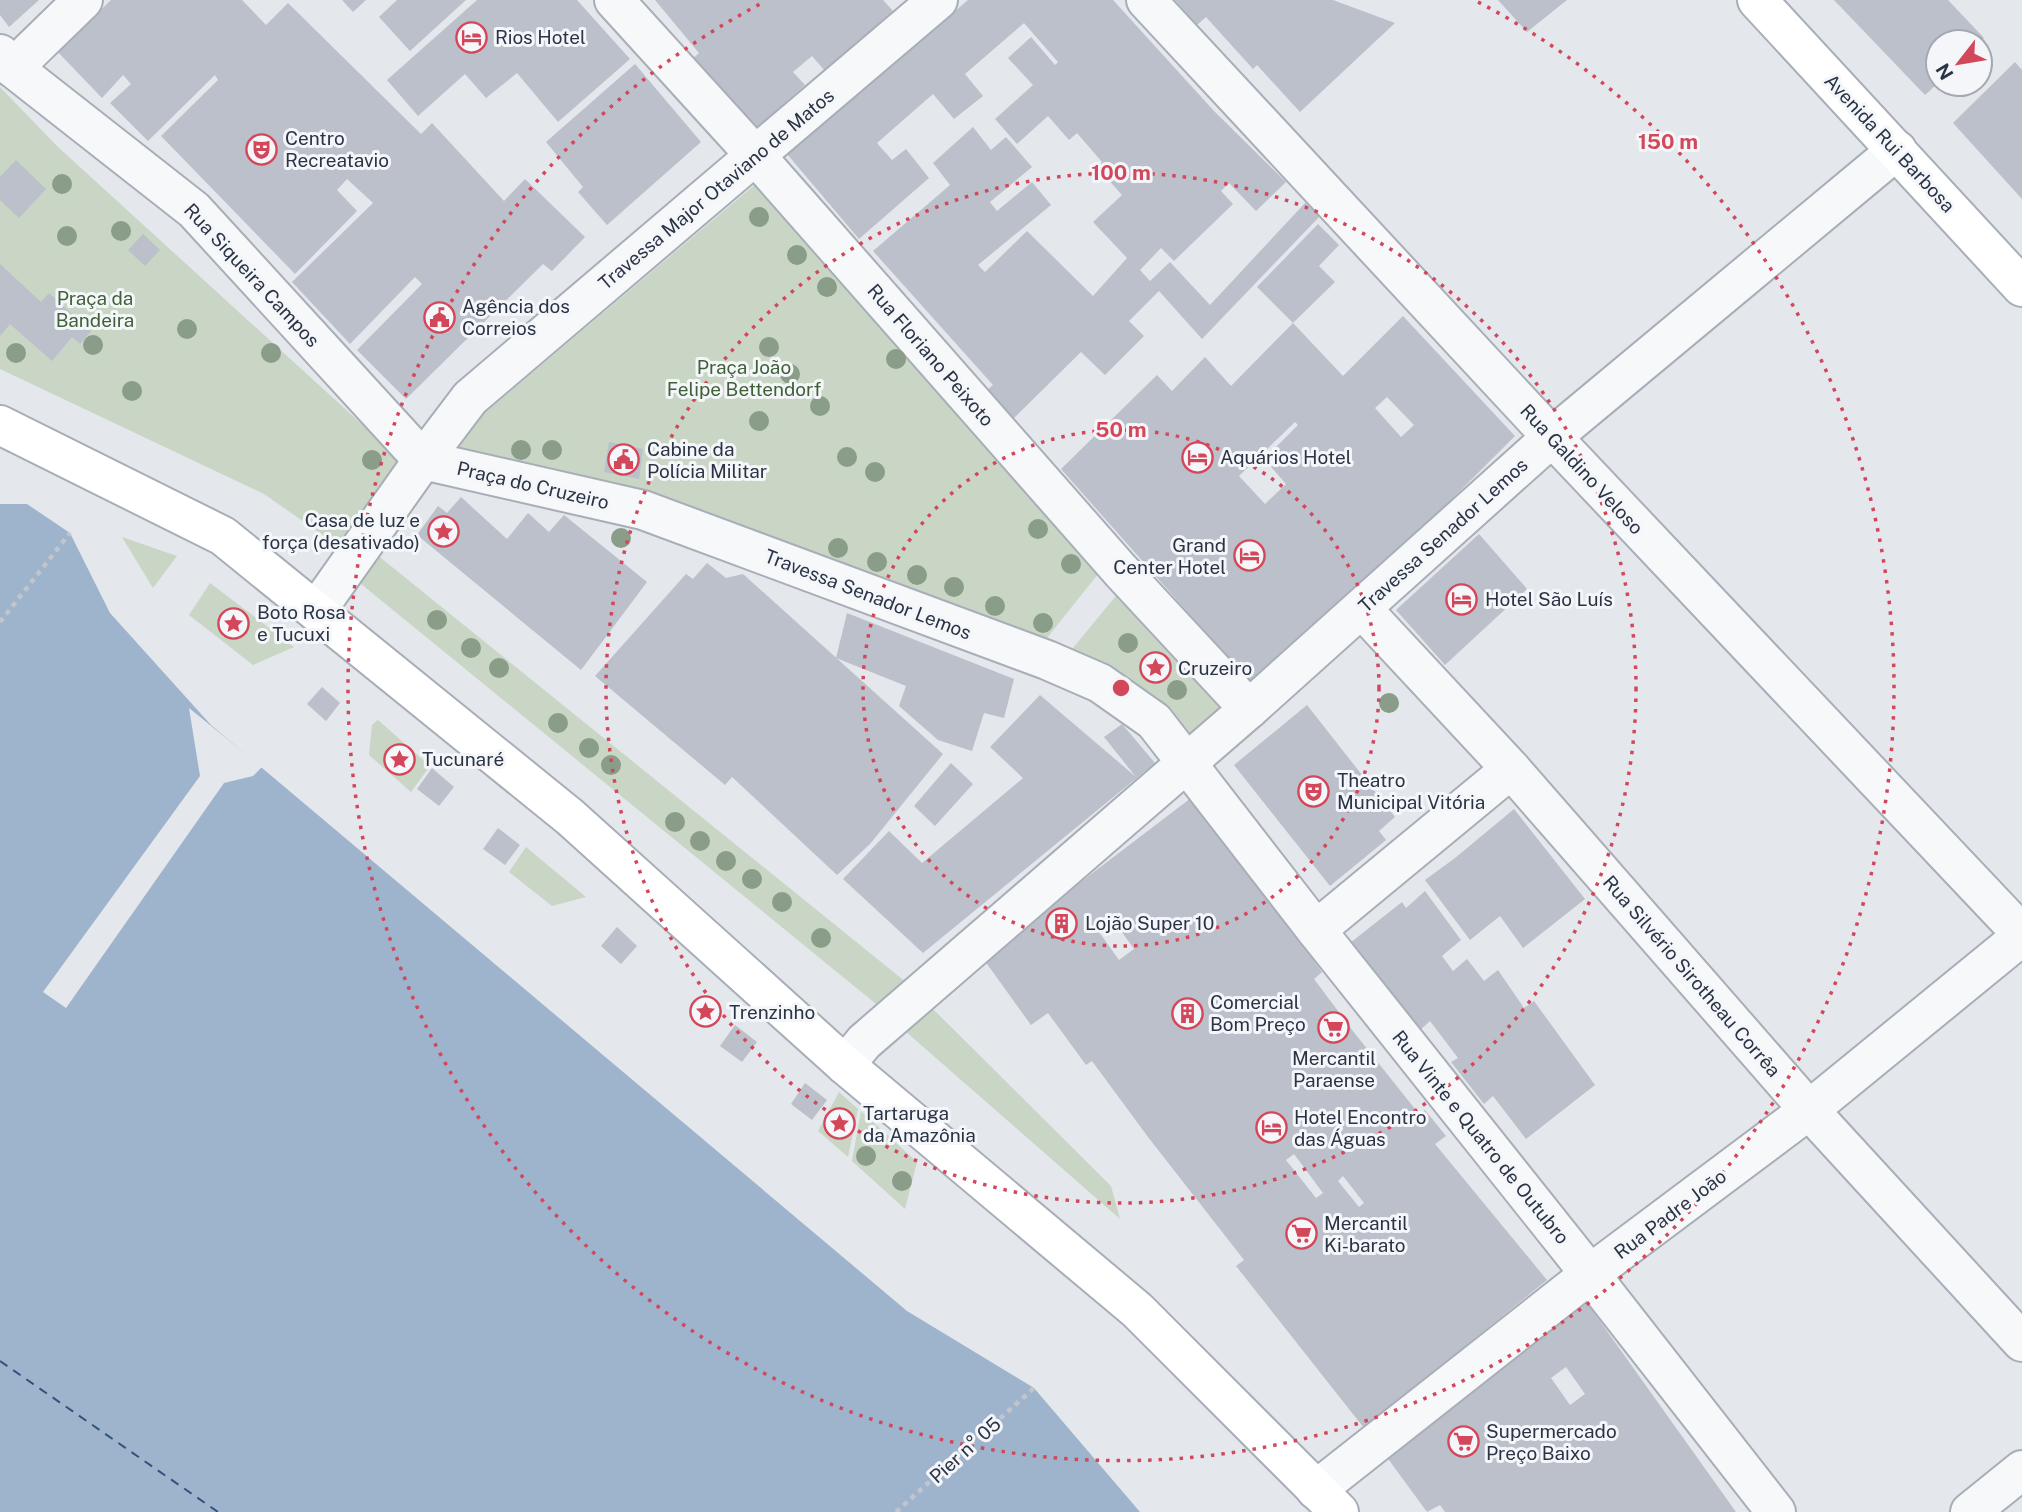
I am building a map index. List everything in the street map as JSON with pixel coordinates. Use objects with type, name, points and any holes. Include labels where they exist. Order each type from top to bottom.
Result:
[{"type":"street","points":[[6,61],[83,0]]},
{"type":"street","name":"Rua Floriano Peixoto","points":[[614,0],[755,155],[1120,570],[1249,709]]},
{"type":"street","name":"Travessa Major Otaviano de Matos","points":[[316,611],[470,398],[938,0]]},
{"type":"street","name":"Rua Galdino Veloso","points":[[1146,0],[1552,437],[2022,935]]},
{"type":"street","name":"Avenida Rui Barbosa","points":[[1757,0],[2022,287]]},
{"type":"street","name":"Rua Siqueira Campos","points":[[6,61],[194,210],[423,460]]},
{"type":"street","name":"Travessa Senador Lemos","points":[[845,1065],[863,1042],[1249,709],[1552,437],[1897,150]]},
{"type":"street","points":[[0,425],[223,536],[316,611],[570,817],[845,1065],[1137,1310],[1327,1501]]},
{"type":"street","name":"Praça do Cruzeiro","points":[[423,460],[643,510]]},
{"type":"street","name":"Travessa Senador Lemos","points":[[643,510],[1047,660],[1100,683],[1154,721],[1186,762]]},
{"type":"street","name":"Rua Silvério Sirotheau Corrêa","points":[[1362,609],[1511,769],[1809,1110],[2022,1342]]},
{"type":"street","name":"Rua Vinte e Quatro de Outubro","points":[[1186,762],[1776,1512]]},
{"type":"street","points":[[1316,930],[1511,769]]},
{"type":"street","name":"Rua Padre João","points":[[1327,1501],[1590,1274],[1809,1110],[2022,935]]},
{"type":"street","points":[[1970,1512],[2022,1470]]},
{"type":"path","points":[[0,622],[70,533]]},
{"type":"path","name":"Pier n° 05","points":[[896,1512],[1034,1388]]},
{"type":"green space","name":"Praça da Bandeira","points":[[0,87],[58,147],[400,459],[337,545],[264,494],[0,369]]},
{"type":"green space","name":"Praça João Felipe Bettendorf","points":[[758,182],[1102,569],[1043,643],[909,588],[647,493],[452,451],[481,416]]},
{"type":"green space","points":[[122,537],[177,556],[153,588]]},
{"type":"green space","points":[[376,554],[907,983],[881,1008],[355,579]]},
{"type":"green space","points":[[210,583],[294,647],[253,665],[189,615]]},
{"type":"green space","points":[[1120,591],[1226,705],[1188,739],[1068,654]]},
{"type":"green space","points":[[378,720],[430,766],[411,792],[369,755],[372,725]]},
{"type":"green space","points":[[526,847],[586,897],[552,906],[509,872]]},
{"type":"green space","points":[[931,1007],[1111,1186],[1120,1219],[905,1031]]},
{"type":"green space","points":[[839,1092],[858,1109],[848,1157],[818,1131]]},
{"type":"green space","points":[[861,1111],[917,1162],[905,1209],[852,1161]]},
{"type":"water","points":[[0,504],[27,504],[70,533],[110,613],[211,725],[907,1311],[1034,1388],[1140,1512],[0,1512]]},
{"type":"pier","points":[[189,708],[262,767],[253,776],[224,783],[66,1008],[43,992],[200,776]]},
{"type":"building","points":[[0,0],[39,0],[9,27],[0,15]]},
{"type":"building","points":[[111,0],[242,0],[266,25],[288,3],[421,134],[432,123],[504,201],[525,179],[585,237],[552,271],[543,264],[406,399],[357,350],[422,284],[415,277],[350,344],[292,282],[373,203],[347,179],[337,190],[357,211],[295,274],[161,136],[218,80],[215,75],[148,141],[110,103],[131,84],[123,75],[102,98],[54,48],[80,30]]},
{"type":"building","points":[[342,0],[366,0],[353,12]]},
{"type":"building","points":[[397,0],[466,0],[410,51],[379,17]]},
{"type":"building","points":[[477,0],[577,0],[630,59],[558,122],[517,73],[486,98],[465,74],[418,116],[387,80]]},
{"type":"building","points":[[655,0],[883,0],[893,11],[825,71],[812,56],[793,72],[805,85],[751,133],[689,62],[699,53]]},
{"type":"building","points":[[968,0],[1113,0],[1214,111],[1286,182],[1256,211],[1229,183],[1221,191],[1233,204],[1174,261],[1161,248],[1140,270],[1150,281],[1170,262],[1210,305],[1305,203],[1320,216],[1202,339],[1159,291],[1129,321],[1144,336],[1105,375],[1081,352],[1012,420],[986,391],[993,385],[873,251],[950,185],[933,163],[973,127],[991,150],[1006,137],[1032,167],[990,202],[997,211],[1032,182],[1051,205],[978,265],[985,272],[1027,231],[1093,296],[1127,258],[1093,222],[1122,195],[1097,167],[1102,162],[1077,133],[1069,140],[1048,116],[1017,144],[995,119],[1033,85],[1008,58],[1031,37],[1055,65],[1058,62],[1024,23],[965,74],[983,96],[954,119],[933,94],[877,143],[892,160],[906,149],[929,178],[859,239],[787,154]]},
{"type":"building","points":[[1175,0],[1333,0],[1395,23],[1300,112],[1257,65],[1253,69],[1206,17],[1197,25]]},
{"type":"building","points":[[1498,0],[1567,0],[1527,32]]},
{"type":"building","points":[[1834,0],[1948,0],[1975,28],[1924,28],[1924,94]]},
{"type":"building","points":[[2015,62],[2022,70],[2022,199],[1953,123],[1978,98],[1994,98],[1994,83]]},
{"type":"building","points":[[635,64],[701,142],[607,225],[578,192],[583,187],[546,142]]},
{"type":"building","points":[[16,160],[46,189],[19,218],[0,200],[0,177]]},
{"type":"building","points":[[1318,224],[1339,245],[1319,266],[1335,282],[1293,323],[1257,287]]},
{"type":"building","points":[[143,234],[160,250],[145,266],[128,250]]},
{"type":"building","points":[[0,264],[41,302],[49,293],[91,331],[80,344],[72,337],[52,361],[10,324],[0,336]]},
{"type":"building","points":[[1403,316],[1515,436],[1407,544],[1252,685],[1061,469],[1157,375],[1172,391],[1205,357],[1231,386],[1293,323],[1343,376]],"holes":[[[1387,397],[1414,425],[1401,437],[1375,408]],[[1295,422],[1298,425],[1264,459],[1286,484],[1265,504],[1239,476]]]},
{"type":"building","name":"Cabine da Polícia Militar","points":[[609,442],[643,449],[639,479],[604,472]]},
{"type":"building","points":[[461,497],[507,539],[528,513],[549,532],[564,515],[647,582],[581,670],[417,535],[438,506],[447,513]]},
{"type":"building","name":"Hotel São Luís","points":[[1479,534],[1527,589],[1445,665],[1396,610]]},
{"type":"building","points":[[707,563],[726,578],[743,574],[943,754],[870,844],[837,875],[732,777],[725,785],[595,676],[686,574],[693,579]]},
{"type":"building","points":[[847,613],[1014,679],[1004,718],[984,713],[972,751],[938,740],[899,706],[906,686],[836,658]]},
{"type":"building","points":[[322,687],[340,703],[326,721],[307,704]]},
{"type":"building","points":[[1040,695],[1136,777],[1104,737],[1122,724],[1155,763],[923,953],[843,879],[889,831],[922,863],[1023,778],[990,747]]},
{"type":"building","name":"Theatro Municipal Vitória","points":[[1307,705],[1395,817],[1379,831],[1386,840],[1330,886],[1234,765]]},
{"type":"building","points":[[951,763],[973,784],[935,826],[914,806]]},
{"type":"building","points":[[432,768],[454,787],[439,806],[417,789]]},
{"type":"building","points":[[1191,798],[1322,972],[1314,979],[1356,1035],[1419,1114],[1425,1110],[1446,1136],[1435,1144],[1547,1280],[1364,1428],[1236,1266],[1244,1260],[1092,1061],[1086,1065],[1048,1013],[1031,1025],[982,957]],"holes":[[[1109,914],[1134,949],[1119,960],[1094,925]],[[1294,1154],[1323,1193],[1316,1198],[1286,1160]],[[1343,1176],[1364,1203],[1359,1207],[1338,1181]]]},
{"type":"building","points":[[1514,809],[1585,899],[1523,948],[1500,916],[1470,940],[1425,880]]},
{"type":"building","points":[[498,828],[520,845],[505,865],[483,849]]},
{"type":"building","points":[[1425,891],[1461,940],[1442,956],[1453,971],[1467,959],[1484,981],[1498,970],[1524,1008],[1534,1001],[1595,1085],[1526,1139],[1493,1096],[1484,1104],[1451,1062],[1458,1058],[1430,1021],[1418,1032],[1350,943],[1402,902],[1406,908]]},
{"type":"building","points":[[617,927],[637,946],[621,964],[601,946]]},
{"type":"building","points":[[735,1025],[757,1042],[742,1062],[720,1046]]},
{"type":"building","points":[[805,1083],[827,1100],[812,1120],[791,1104]]},
{"type":"building","points":[[1587,1303],[1736,1512],[1445,1512],[1440,1505],[1427,1512],[1386,1456]],"holes":[[[1566,1367],[1585,1394],[1570,1405],[1551,1378]]]},
{"type":"ferry route","points":[[0,1361],[218,1512]]},
{"type":"place","name":"Rios Hotel","points":[[472,37]]},
{"type":"place","name":"Centro Recreatavio","points":[[262,149]]},
{"type":"place","name":"Agência dos Correios","points":[[439,317]]},
{"type":"place","name":"Aquários Hotel","points":[[1197,457]]},
{"type":"place","name":"Cabine da Polícia Militar","points":[[624,460]]},
{"type":"place","name":"Casa de luz e força (desativado)","points":[[443,531]]},
{"type":"place","name":"Grand Center Hotel","points":[[1249,556]]},
{"type":"place","name":"Hotel São Luís","points":[[1462,599]]},
{"type":"place","name":"Boto Rosa e Tucuxi","points":[[234,623]]},
{"type":"place","name":"Cruzeiro","points":[[1155,668]]},
{"type":"place","name":"Tucunaré","points":[[399,759]]},
{"type":"place","name":"Theatro Municipal Vitória","points":[[1314,791]]},
{"type":"place","name":"Lojão Super 10","points":[[1062,923]]},
{"type":"place","name":"Trenzinho","points":[[706,1012]]},
{"type":"place","name":"Comercial Bom Preço","points":[[1187,1013]]},
{"type":"place","name":"Mercantil Paraense","points":[[1334,1027]]},
{"type":"place","name":"Tartaruga da Amazônia","points":[[840,1124]]},
{"type":"place","name":"Hotel Encontro das Águas","points":[[1271,1128]]},
{"type":"place","name":"Mercantil Ki-barato","points":[[1301,1234]]},
{"type":"place","name":"Supermercado Preço Baixo","points":[[1463,1442]]}]
